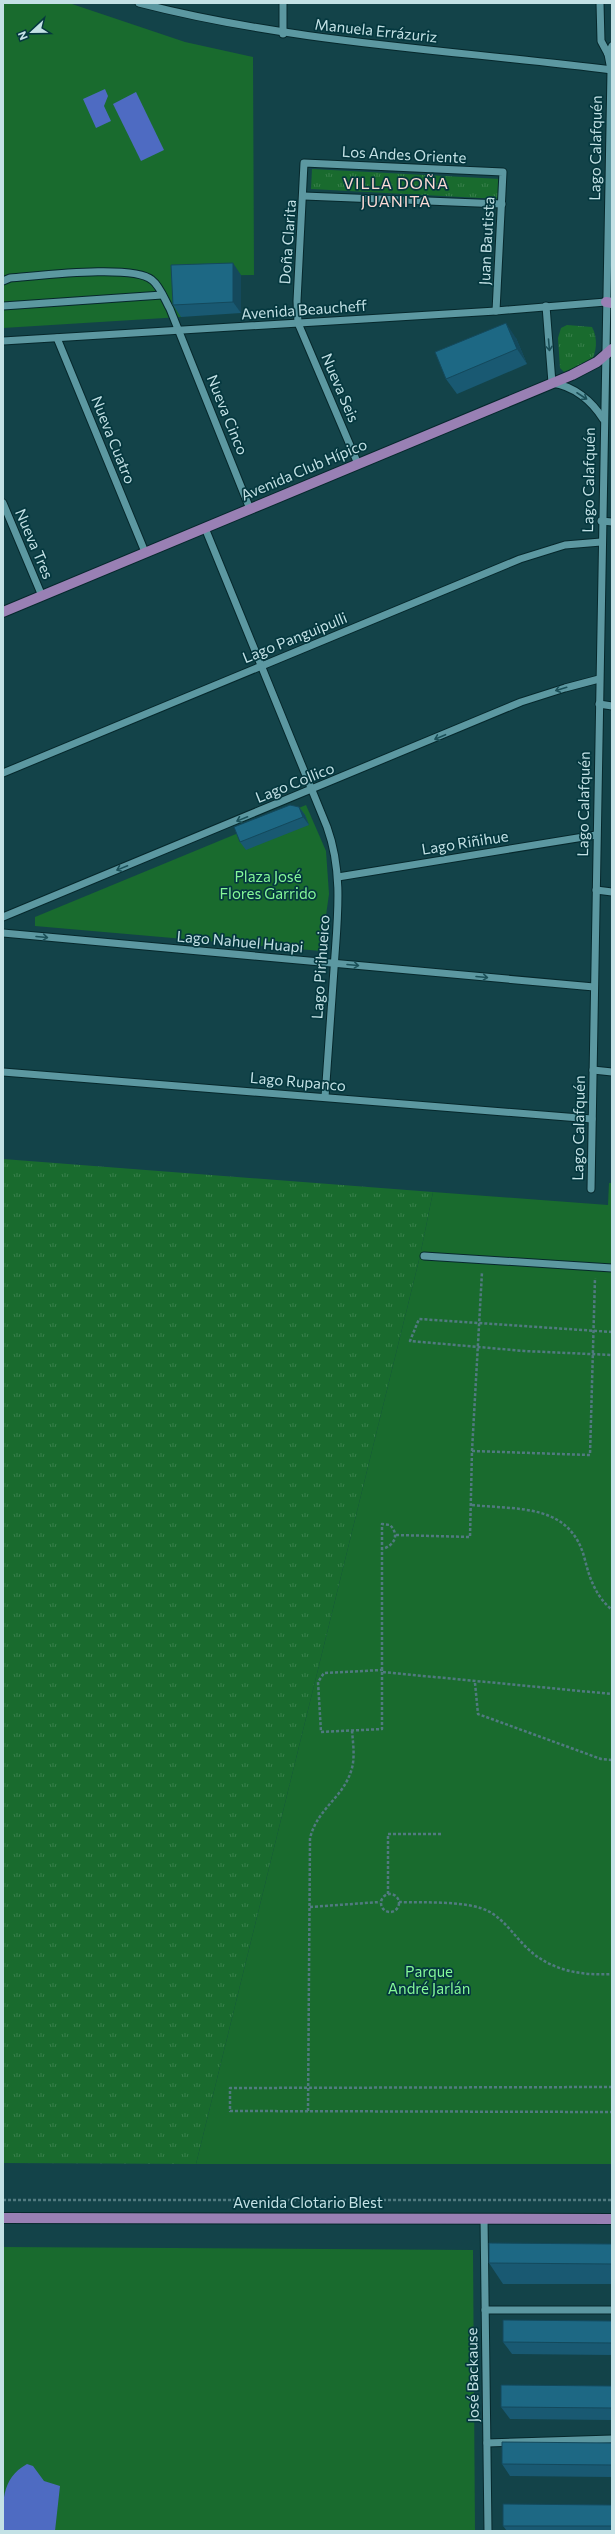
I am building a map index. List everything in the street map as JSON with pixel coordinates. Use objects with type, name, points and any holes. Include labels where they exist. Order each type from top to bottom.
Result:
[{"type":"main road","name":"Avenida Club Hípico","points":[[3,612],[586,369],[608,352]]},
{"type":"main road","name":"Avenida Clotario Blest","points":[[3,2218],[612,2219]]},
{"type":"street","name":"Manuela Errázuriz","points":[[139,3],[193,17],[283,34],[611,70]]},
{"type":"street","points":[[283,3],[283,34]]},
{"type":"street","name":"Lago Calafquén","points":[[591,1189],[603,420],[608,352],[609,302],[611,70],[608,54],[601,41],[600,3]]},
{"type":"street","points":[[608,54],[612,46]]},
{"type":"street","name":"Los Andes Oriente","points":[[304,163],[503,172]]},
{"type":"street","name":"Doña Clarita","points":[[298,323],[297,301],[304,196],[304,163]]},
{"type":"street","name":"Juan Bautista","points":[[496,311],[503,172]]},
{"type":"street","points":[[304,196],[502,204]]},
{"type":"street","name":"Nueva Cinco","points":[[3,281],[10,278],[117,272],[145,276],[154,281],[179,330],[250,509]]},
{"type":"street","points":[[3,306],[162,295]]},
{"type":"street","name":"Avenida Beaucheff","points":[[3,341],[496,311],[609,302]]},
{"type":"street","points":[[546,306],[552,383]]},
{"type":"street","name":"Nueva Seis","points":[[298,323],[358,464]]},
{"type":"street","name":"Nueva Cuatro","points":[[57,338],[145,552]]},
{"type":"street","name":"Lago Calafquén","points":[[552,383],[570,389],[586,398],[603,420]]},
{"type":"street","name":"Nueva Tres","points":[[3,503],[42,596]]},
{"type":"street","points":[[602,521],[612,522]]},
{"type":"street","name":"Lago Pirihueico","points":[[205,528],[332,840],[338,877],[325,1097]]},
{"type":"street","name":"Lago Panguipulli","points":[[3,773],[540,552],[565,545],[601,542]]},
{"type":"street","name":"Lago Collico","points":[[3,917],[522,702],[599,679]]},
{"type":"street","points":[[598,704],[612,706]]},
{"type":"street","name":"Lago Riñihue","points":[[338,877],[596,835]]},
{"type":"street","points":[[596,890],[612,892]]},
{"type":"street","name":"Lago Nahuel Huapi","points":[[3,933],[594,987]]},
{"type":"street","points":[[593,1070],[612,1072]]},
{"type":"street","name":"Lago Rupanco","points":[[3,1072],[592,1118]]},
{"type":"street","points":[[424,1256],[612,1268]]},
{"type":"street","name":"José Backause","points":[[484,2218],[488,2531]]},
{"type":"street","points":[[485,2310],[612,2310]]},
{"type":"street","points":[[487,2443],[612,2439]]},
{"type":"path","points":[[396,1535],[470,1537],[472,1504],[472,1451],[478,1323],[483,1260]]},
{"type":"path","points":[[472,1451],[590,1455],[595,1332],[595,1268]]},
{"type":"path","points":[[612,1332],[419,1319],[410,1342],[612,1354]]},
{"type":"path","points":[[472,1504],[539,1512],[568,1526],[579,1539],[593,1586],[604,1603],[612,1610]]},
{"type":"path","points":[[396,1535],[390,1525],[382,1524],[382,1549],[382,1671],[382,1729],[321,1732],[318,1682],[324,1673],[382,1671],[475,1682],[612,1694]]},
{"type":"path","points":[[382,1549],[392,1544],[396,1535]]},
{"type":"path","points":[[475,1682],[478,1714],[602,1759],[612,1760]]},
{"type":"path","points":[[308,2111],[310,1838],[315,1822],[343,1789],[350,1774],[353,1758],[352,1731]]},
{"type":"path","points":[[310,1907],[380,1902],[388,1894],[388,1834],[442,1834]]},
{"type":"path","points":[[380,1902],[384,1910],[390,1912],[398,1908],[399,1902],[396,1896],[388,1894]]},
{"type":"path","points":[[399,1902],[482,1909],[505,1923],[524,1946],[547,1963],[572,1973],[612,1974]]},
{"type":"path","points":[[612,2087],[230,2088],[230,2111],[612,2112]]},
{"type":"path","points":[[3,2200],[612,2200]]},
{"type":"green space","points":[[3,3],[69,3],[185,42],[253,57],[254,275],[179,276],[181,317],[3,328]]},
{"type":"green space","points":[[312,169],[501,179],[499,199],[311,189]]},
{"type":"green space","points":[[567,325],[592,327],[596,345],[594,355],[590,363],[566,374],[560,368],[558,338],[561,328]]},
{"type":"green space","name":"Plaza José Flores Garrido","points":[[306,805],[326,851],[329,894],[321,951],[35,926],[35,917]]},
{"type":"green space","points":[[3,1159],[433,1192],[420,1256],[196,2164],[3,2163]]},
{"type":"green space","name":"Parque André Jarlán","points":[[609,1183],[612,1183],[612,2164],[196,2164],[420,1256],[433,1192],[608,1205]]},
{"type":"green space","points":[[3,2247],[473,2250],[475,2531],[3,2531]]},
{"type":"water","points":[[105,89],[108,96],[104,106],[111,121],[96,128],[83,99]]},
{"type":"water","points":[[136,92],[164,150],[141,161],[113,104]]},
{"type":"water","points":[[27,2464],[33,2466],[44,2481],[60,2486],[55,2531],[3,2531],[3,2502],[5,2493],[12,2477],[18,2470]]},
{"type":"building","points":[[233,263],[233,302],[173,305],[171,265]]},
{"type":"building","points":[[506,323],[517,349],[446,379],[435,352]]},
{"type":"building","points":[[290,805],[299,807],[303,817],[240,842],[234,827]]},
{"type":"building","points":[[489,2243],[612,2244],[612,2264],[489,2263]]},
{"type":"building","points":[[503,2320],[612,2321],[612,2343],[503,2342]]},
{"type":"building","points":[[501,2385],[612,2386],[612,2408],[501,2407]]},
{"type":"building","points":[[502,2442],[612,2443],[612,2465],[502,2464]]},
{"type":"building","points":[[503,2504],[612,2505],[612,2526],[503,2526]]},
{"type":"district","name":"VILLA DOÑA JUANITA","points":[[396,192]]}]
